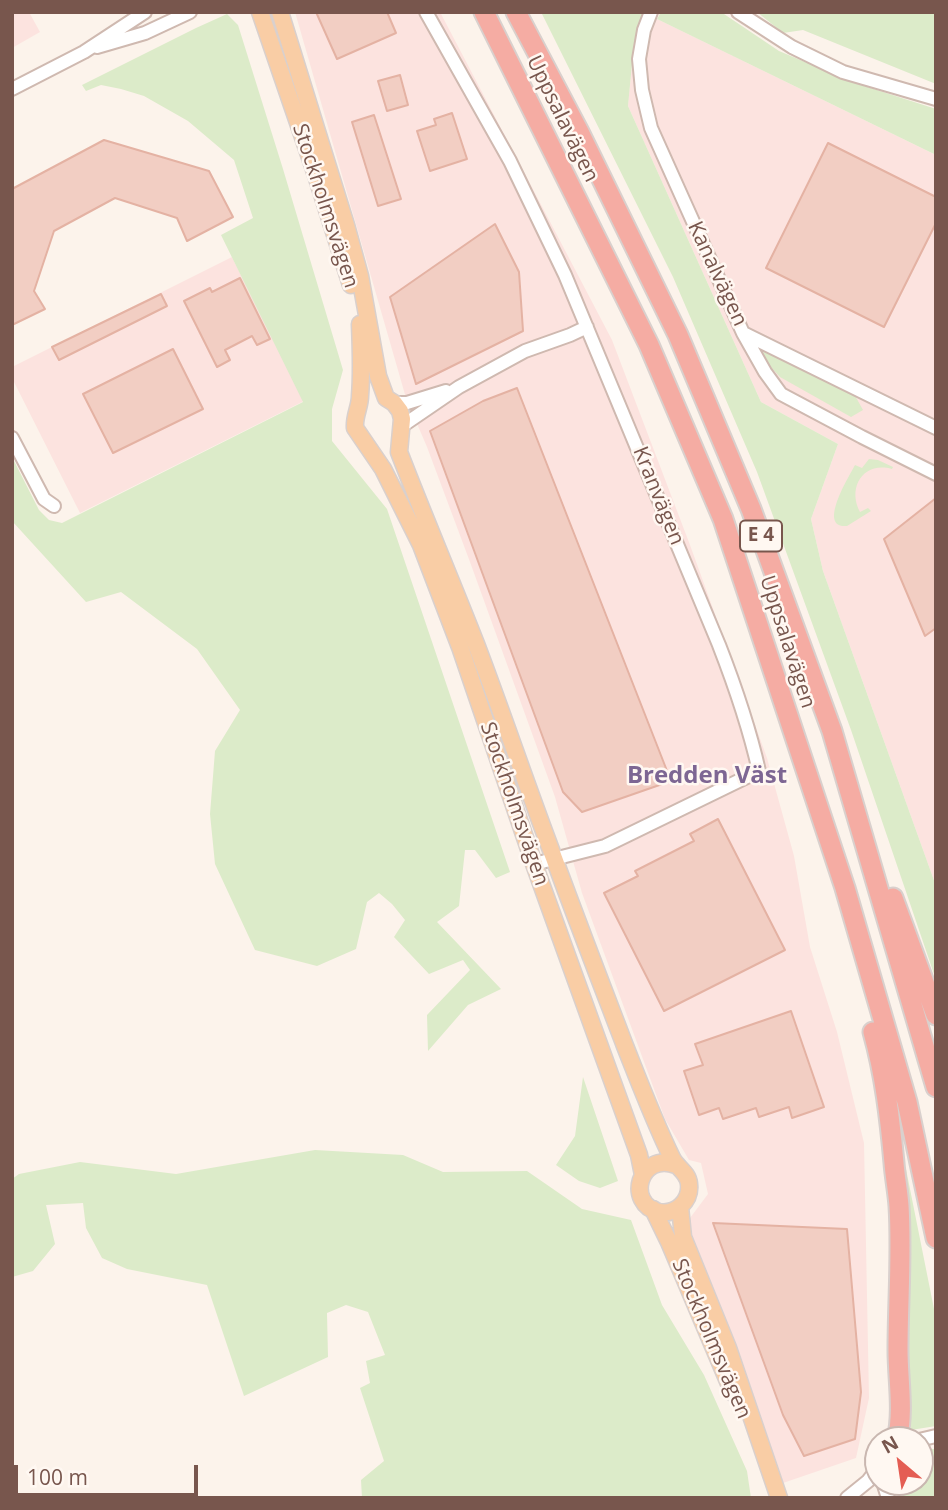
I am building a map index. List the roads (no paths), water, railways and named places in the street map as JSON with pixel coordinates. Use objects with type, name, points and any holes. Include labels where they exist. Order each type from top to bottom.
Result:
[{"type":"highway","name":"Uppsalavägen","points":[[484,12],[649,345],[723,519],[845,888],[906,1102],[936,1238]]},
{"type":"highway","name":"Uppsalavägen","points":[[516,12],[579,132],[678,335],[751,509],[832,731],[936,1087]]},
{"type":"highway","points":[[776,680],[879,1055],[889,1104],[899,1206],[899,1426]]},
{"type":"highway","points":[[832,731],[936,1015]]},
{"type":"main road","name":"Stockholmsvägen","points":[[260,12],[351,283],[359,318],[362,354],[360,406],[354,421],[355,428],[383,468],[421,545],[460,647],[534,864],[639,1155],[643,1175],[640,1194],[653,1209],[669,1242],[770,1474]]},
{"type":"main road","name":"Stockholmsvägen","points":[[280,12],[360,276],[378,376],[390,400],[400,411],[399,452],[475,643],[651,1114],[676,1165],[685,1173],[689,1184],[687,1198],[680,1207],[683,1237],[728,1348],[779,1498]]},
{"type":"main road","points":[[360,406],[372,398],[390,400]]},
{"type":"main road","points":[[365,442],[383,445],[390,442],[401,430]]},
{"type":"main road","points":[[643,1175],[647,1169],[658,1163],[676,1165]]},
{"type":"main road","points":[[653,1209],[666,1212],[680,1207]]},
{"type":"street","points":[[12,89],[84,52],[145,12]]},
{"type":"street","points":[[84,52],[145,33],[190,12]]},
{"type":"street","name":"Kranvägen","points":[[426,12],[510,161],[565,275],[719,645],[738,695],[759,771],[605,846],[534,864]]},
{"type":"street","name":"Kanalvägen","points":[[651,12],[644,30],[639,59],[642,90],[651,128],[743,333],[936,428]]},
{"type":"street","points":[[738,12],[792,47],[843,72],[936,99]]},
{"type":"street","points":[[401,430],[459,387],[525,351],[587,327]]},
{"type":"street","points":[[743,333],[781,394],[936,474]]},
{"type":"street","points":[[390,400],[407,403],[459,387]]},
{"type":"street","points":[[12,438],[44,499],[54,506]]},
{"type":"street","points":[[847,1498],[864,1484]]},
{"type":"district","name":"Bredden Väst","points":[[707,776]]}]
